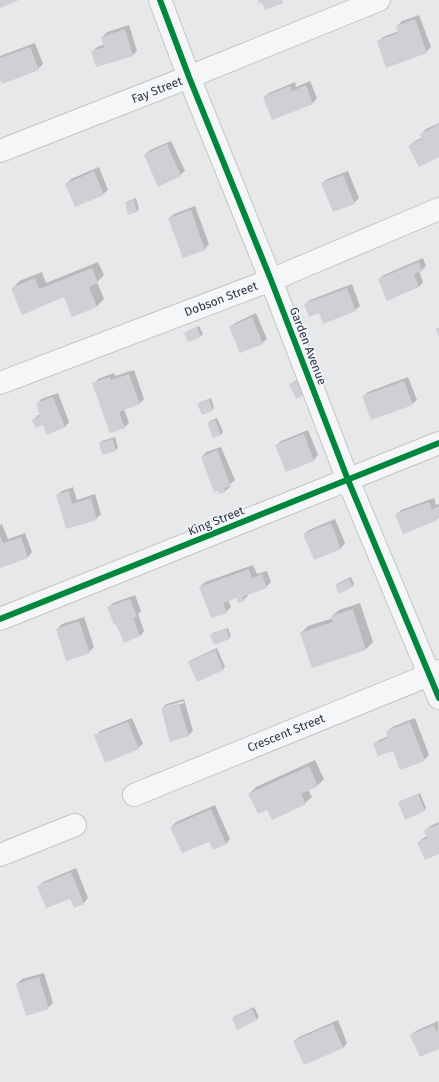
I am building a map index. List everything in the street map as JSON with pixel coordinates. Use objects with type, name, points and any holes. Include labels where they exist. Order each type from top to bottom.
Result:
[{"type":"street","name":"Garden Avenue","points":[[160,0],[189,77],[271,280],[348,480],[434,673],[439,698]]},
{"type":"street","name":"Fay Street","points":[[0,151],[189,77],[379,0]]},
{"type":"street","name":"Dobson Street","points":[[0,383],[271,280],[439,209]]},
{"type":"street","name":"King Street","points":[[0,619],[439,443]]},
{"type":"street","name":"Crescent Street","points":[[134,795],[434,673]]},
{"type":"street","points":[[0,856],[75,825]]},
{"type":"building","points":[[0,0],[19,0],[0,8]]},
{"type":"building","points":[[258,0],[282,0],[283,3],[265,10],[262,3],[259,4]]},
{"type":"building","points":[[415,19],[427,53],[386,68],[377,41],[398,33],[396,26]]},
{"type":"building","points":[[125,29],[133,56],[96,67],[91,51],[104,47],[101,37]]},
{"type":"building","points":[[30,47],[39,70],[2,84],[0,80],[0,58]]},
{"type":"building","points":[[306,85],[313,104],[272,120],[263,97],[290,86],[292,91]]},
{"type":"building","points":[[439,124],[439,157],[419,167],[408,146],[422,139],[420,134]]},
{"type":"building","points":[[167,144],[181,176],[158,187],[144,155]]},
{"type":"building","points":[[94,171],[104,195],[75,207],[65,184]]},
{"type":"building","points":[[343,175],[355,204],[333,212],[321,183]]},
{"type":"building","points":[[134,200],[137,212],[128,215],[125,202]]},
{"type":"building","points":[[191,210],[205,250],[183,258],[168,218]]},
{"type":"building","points":[[419,262],[422,271],[414,274],[419,287],[387,301],[378,279]]},
{"type":"building","points":[[92,268],[98,283],[89,287],[97,307],[72,317],[64,297],[22,315],[11,288],[35,278],[39,289]]},
{"type":"building","points":[[347,288],[356,311],[323,324],[319,313],[309,317],[304,304]]},
{"type":"building","points":[[252,317],[263,344],[240,353],[229,327]]},
{"type":"building","points":[[197,327],[201,337],[188,342],[184,333]]},
{"type":"building","points":[[436,328],[439,328],[439,338]]},
{"type":"building","points":[[129,374],[140,404],[119,412],[125,428],[110,433],[92,383],[110,377],[111,380]]},
{"type":"building","points":[[297,381],[303,396],[296,399],[289,384]]},
{"type":"building","points":[[404,381],[413,405],[371,420],[362,396]]},
{"type":"building","points":[[53,397],[65,427],[47,435],[43,425],[36,428],[32,420],[40,416],[36,403]]},
{"type":"building","points":[[209,399],[213,411],[202,415],[197,404]]},
{"type":"building","points":[[215,420],[221,435],[213,438],[207,423]]},
{"type":"building","points":[[304,434],[314,461],[286,472],[275,445]]},
{"type":"building","points":[[113,439],[116,451],[102,455],[99,443]]},
{"type":"building","points":[[217,450],[231,486],[224,488],[226,492],[219,494],[218,491],[214,492],[201,457]]},
{"type":"building","points":[[69,491],[72,504],[91,498],[97,520],[66,529],[56,495]]},
{"type":"building","points":[[429,502],[432,509],[439,506],[439,518],[436,519],[436,521],[403,534],[395,514]]},
{"type":"building","points":[[331,523],[341,549],[314,560],[303,534]]},
{"type":"building","points":[[0,536],[3,543],[21,537],[28,558],[0,568]]},
{"type":"building","points":[[249,569],[252,578],[262,574],[267,588],[242,597],[244,601],[238,603],[237,598],[223,603],[227,613],[211,618],[199,587]]},
{"type":"building","points":[[349,579],[353,587],[339,594],[335,585]]},
{"type":"building","points":[[130,599],[137,617],[133,618],[140,636],[124,643],[116,624],[114,625],[107,607]]},
{"type":"building","points":[[353,609],[366,650],[312,668],[300,633],[333,622],[331,616]]},
{"type":"building","points":[[79,621],[90,653],[66,661],[56,629]]},
{"type":"building","points":[[226,629],[230,639],[214,645],[210,635]]},
{"type":"building","points":[[215,650],[224,670],[197,682],[188,662]]},
{"type":"building","points":[[179,703],[189,736],[170,742],[161,708]]},
{"type":"building","points":[[128,722],[139,749],[105,763],[94,735]]},
{"type":"building","points":[[410,722],[425,761],[400,770],[393,751],[378,756],[373,744],[388,738],[386,731]]},
{"type":"building","points":[[309,766],[318,786],[301,794],[306,804],[272,820],[267,810],[258,814],[248,794]]},
{"type":"building","points":[[418,794],[425,811],[405,820],[398,802]]},
{"type":"building","points":[[211,809],[226,844],[213,850],[209,842],[182,853],[170,827]]},
{"type":"building","points":[[439,824],[439,854],[425,860],[417,842],[427,838],[424,830]]},
{"type":"building","points":[[71,872],[84,904],[74,908],[70,899],[46,908],[37,886]]},
{"type":"building","points":[[39,977],[49,1009],[26,1016],[16,984]]},
{"type":"building","points":[[252,1009],[257,1020],[237,1030],[232,1018]]},
{"type":"building","points":[[333,1024],[343,1048],[304,1065],[293,1041]]},
{"type":"building","points":[[434,1025],[439,1037],[439,1049],[420,1057],[410,1035]]},
{"type":"cycle path","points":[[160,0],[189,77],[271,280],[348,480],[439,698]]},
{"type":"cycle path","points":[[0,619],[439,443]]}]
